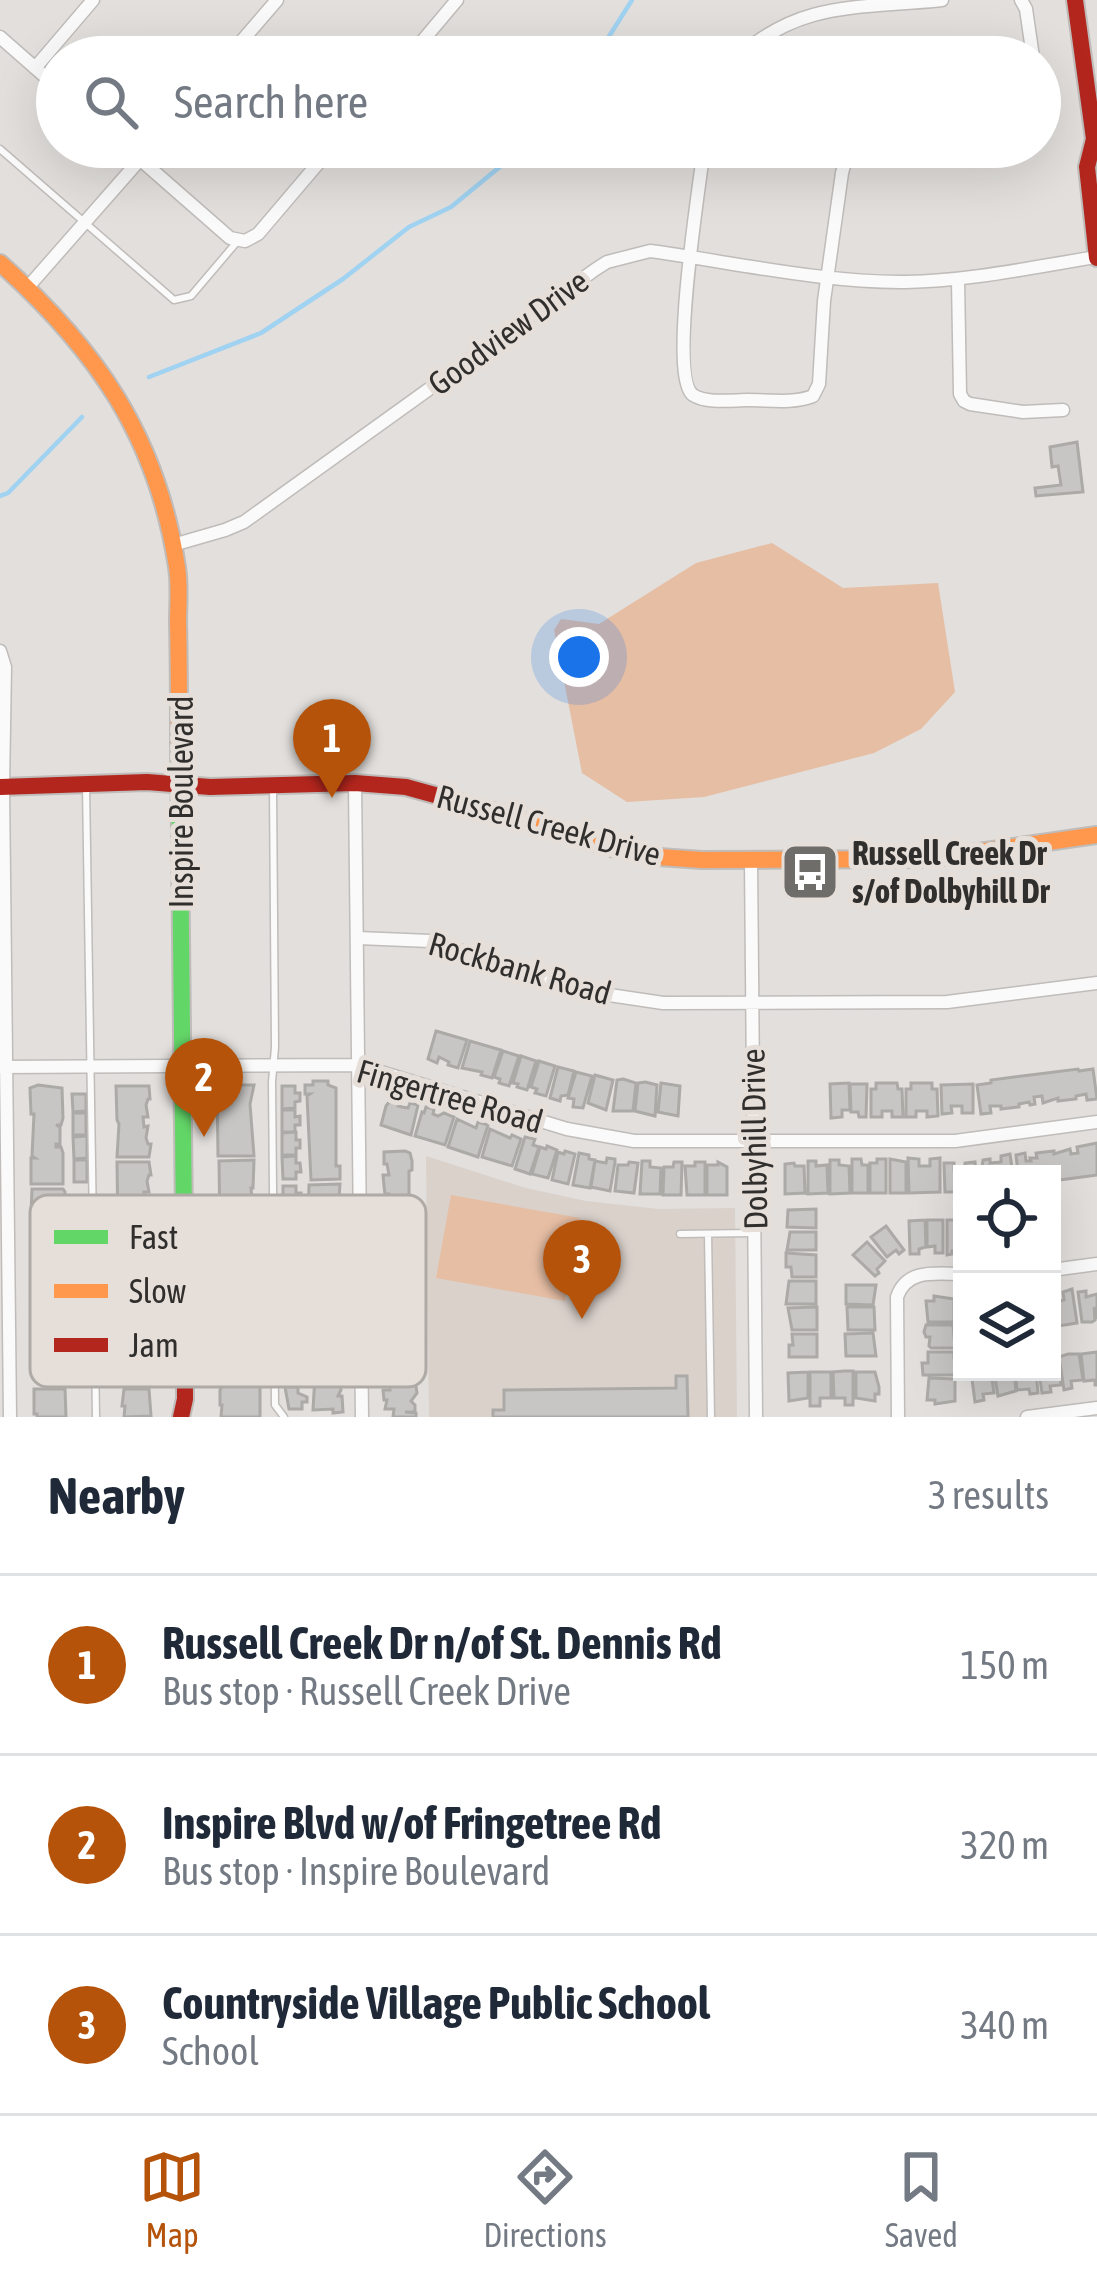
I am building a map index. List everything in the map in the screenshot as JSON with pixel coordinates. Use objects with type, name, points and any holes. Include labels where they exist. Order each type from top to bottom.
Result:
[{"type":"street","points":[[62,36],[93,0]]},
{"type":"street","points":[[246,36],[277,0]]},
{"type":"street","points":[[427,36],[458,0]]},
{"type":"street","points":[[759,36],[806,9],[833,3],[942,0]]},
{"type":"street","points":[[1021,0],[1030,36]]},
{"type":"street","points":[[1075,0],[1096,142],[1087,167],[1097,257]]},
{"type":"street","points":[[0,37],[35,68]]},
{"type":"street","points":[[28,287],[132,168]]},
{"type":"street","points":[[150,168],[230,238],[245,241],[258,234],[314,168]]},
{"type":"street","points":[[701,168],[684,309],[684,378],[692,394],[708,399],[793,400],[813,396],[820,373],[827,276],[843,168]]},
{"type":"street","name":"Goodview Drive","points":[[173,545],[244,522],[596,268],[650,251],[878,281],[958,280],[1097,257]]},
{"type":"street","name":"Inspire Boulevard","points":[[0,263],[66,324],[117,395],[149,460],[173,545],[179,605],[184,1195]]},
{"type":"street","points":[[958,280],[960,394],[964,401],[1023,412],[1064,410]]},
{"type":"street","points":[[0,651],[5,667],[1,787],[10,1417]]},
{"type":"street","name":"Russell Creek Drive","points":[[1,787],[147,782],[210,787],[356,783],[406,787],[615,849],[659,857],[930,860],[1097,835]]},
{"type":"street","points":[[356,783],[359,1195]]},
{"type":"street","name":"Dolbyhill Drive","points":[[751,860],[757,1417]]},
{"type":"street","name":"Rockbank Road","points":[[358,938],[430,941],[574,986],[663,1003],[947,1002],[1097,983]]},
{"type":"street","name":"Fingertree Road","points":[[3,1067],[358,1065],[567,1129],[634,1141],[955,1141],[1097,1122]]},
{"type":"street","points":[[1061,1269],[1097,1264]]},
{"type":"street","points":[[898,1417],[897,1297],[901,1284],[915,1275],[953,1274]]},
{"type":"street","points":[[362,1387],[362,1417]]},
{"type":"street","points":[[1027,1417],[1097,1408]]},
{"type":"lane","points":[[0,149],[174,300],[190,296],[238,240]]},
{"type":"lane","points":[[273,784],[274,1195]]},
{"type":"lane","points":[[86,786],[93,1195]]},
{"type":"lane","points":[[680,1234],[755,1233]]},
{"type":"lane","points":[[707,1234],[711,1417]]},
{"type":"lane","points":[[96,1387],[96,1417]]},
{"type":"lane","points":[[275,1387],[275,1405],[284,1417]]},
{"type":"shaded area","points":[[772,543],[843,588],[938,583],[955,692],[921,729],[874,753],[704,797],[627,802],[582,773],[554,630],[561,619],[599,624],[696,563]]},
{"type":"shaded area","points":[[426,1156],[526,1188],[586,1201],[659,1209],[735,1208],[737,1417],[429,1417]]},
{"type":"shaded area","points":[[451,1195],[580,1218],[565,1301],[436,1278]]},
{"type":"building","points":[[1077,442],[1083,492],[1036,496],[1035,488],[1061,485],[1058,466],[1052,467],[1050,447]]},
{"type":"building","points":[[436,1031],[467,1040],[458,1068],[439,1057],[437,1063],[428,1059]]},
{"type":"building","points":[[470,1041],[501,1050],[492,1078],[462,1068]]},
{"type":"building","points":[[503,1051],[519,1056],[509,1086],[494,1077]]},
{"type":"building","points":[[521,1056],[536,1061],[527,1090],[513,1083]]},
{"type":"building","points":[[539,1061],[555,1066],[546,1096],[531,1087]]},
{"type":"building","points":[[558,1067],[574,1071],[568,1095],[560,1101],[550,1098]]},
{"type":"building","points":[[1093,1069],[1097,1099],[1087,1100],[1086,1094],[1043,1103],[1042,1096],[1034,1097],[1035,1104],[990,1106],[991,1113],[981,1114],[977,1085]]},
{"type":"building","points":[[576,1072],[592,1076],[583,1108],[573,1107],[574,1099],[568,1098]]},
{"type":"building","points":[[595,1075],[613,1080],[606,1110],[588,1103]]},
{"type":"building","points":[[617,1080],[636,1083],[633,1111],[613,1111]]},
{"type":"building","points":[[328,1081],[336,1088],[340,1179],[311,1180],[310,1094],[305,1094],[305,1085]]},
{"type":"building","points":[[638,1083],[657,1085],[655,1116],[635,1111]]},
{"type":"building","points":[[661,1083],[680,1086],[678,1116],[658,1112]]},
{"type":"building","points":[[849,1083],[850,1110],[831,1118],[830,1084]]},
{"type":"building","points":[[876,1083],[897,1083],[902,1089],[903,1117],[882,1111],[882,1117],[871,1117],[871,1089],[876,1089]]},
{"type":"building","points":[[911,1083],[932,1083],[932,1089],[937,1089],[938,1116],[916,1111],[916,1117],[906,1117],[906,1089],[911,1089]]},
{"type":"building","points":[[850,1084],[867,1084],[866,1117],[851,1112]]},
{"type":"building","points":[[973,1084],[973,1113],[951,1106],[952,1113],[942,1114],[941,1085]]},
{"type":"building","points":[[217,1085],[254,1085],[250,1104],[254,1156],[218,1156]]},
{"type":"building","points":[[116,1086],[149,1086],[148,1117],[143,1117],[151,1144],[149,1157],[117,1157]]},
{"type":"building","points":[[282,1086],[295,1086],[295,1093],[300,1093],[295,1108],[282,1109]]},
{"type":"building","points":[[30,1088],[62,1088],[63,1118],[56,1125],[60,1144],[56,1147],[63,1153],[63,1184],[31,1184],[31,1158],[35,1158]]},
{"type":"building","points":[[72,1094],[86,1094],[86,1111],[73,1112]]},
{"type":"building","points":[[393,1097],[400,1099],[398,1106],[418,1105],[411,1135],[381,1125]]},
{"type":"building","points":[[426,1107],[438,1116],[454,1117],[445,1145],[415,1136]]},
{"type":"building","points":[[282,1110],[295,1110],[295,1117],[300,1116],[295,1132],[282,1132]]},
{"type":"building","points":[[73,1113],[86,1113],[86,1135],[73,1135]]},
{"type":"building","points":[[457,1119],[476,1128],[478,1122],[488,1125],[478,1157],[448,1147]]},
{"type":"building","points":[[490,1129],[521,1139],[512,1166],[482,1157]]},
{"type":"building","points":[[296,1132],[300,1148],[296,1155],[282,1155],[282,1133]]},
{"type":"building","points":[[87,1136],[87,1158],[74,1159],[73,1137]]},
{"type":"building","points":[[525,1137],[535,1139],[533,1145],[539,1147],[530,1174],[515,1169]]},
{"type":"building","points":[[1097,1143],[1097,1175],[1061,1180],[1061,1165],[1017,1165],[1016,1155],[1025,1153],[1026,1161],[1031,1161],[1036,1153],[1070,1149],[1071,1154],[1078,1153],[1077,1147]]},
{"type":"building","points":[[540,1147],[557,1150],[548,1178],[532,1174]]},
{"type":"building","points":[[384,1152],[410,1153],[409,1195],[385,1194],[383,1175],[389,1175]]},
{"type":"building","points":[[558,1152],[575,1154],[568,1184],[552,1180]]},
{"type":"building","points":[[579,1153],[595,1160],[590,1188],[573,1185]]},
{"type":"building","points":[[1010,1154],[1012,1165],[982,1165],[983,1160],[1001,1162],[1001,1156]]},
{"type":"building","points":[[296,1156],[301,1172],[296,1172],[296,1179],[283,1179],[282,1157]]},
{"type":"building","points":[[607,1158],[615,1159],[610,1191],[591,1187],[595,1161],[606,1163]]},
{"type":"building","points":[[908,1158],[919,1159],[919,1166],[930,1166],[930,1159],[940,1158],[940,1192],[909,1193]]},
{"type":"building","points":[[852,1159],[868,1165],[868,1193],[852,1193]]},
{"type":"building","points":[[886,1159],[886,1193],[870,1193],[870,1163]]},
{"type":"building","points":[[890,1159],[906,1162],[906,1193],[890,1193]]},
{"type":"building","points":[[74,1160],[87,1160],[87,1182],[74,1182]]},
{"type":"building","points":[[254,1160],[252,1195],[219,1195],[219,1161]]},
{"type":"building","points":[[830,1160],[849,1166],[850,1193],[830,1194]]},
{"type":"building","points":[[642,1161],[661,1168],[660,1194],[640,1194]]},
{"type":"building","points":[[808,1161],[827,1165],[828,1193],[808,1194]]},
{"type":"building","points":[[117,1162],[149,1162],[149,1192],[117,1195]]},
{"type":"building","points":[[674,1162],[682,1162],[681,1195],[663,1195],[664,1167],[673,1167]]},
{"type":"building","points":[[695,1162],[705,1162],[705,1195],[687,1195],[685,1166],[695,1166]]},
{"type":"building","points":[[718,1162],[727,1167],[727,1195],[707,1195],[707,1165]]},
{"type":"building","points":[[638,1163],[634,1193],[615,1191],[618,1165]]},
{"type":"building","points":[[944,1163],[954,1163],[953,1192],[945,1192]]},
{"type":"building","points":[[785,1164],[804,1166],[805,1193],[785,1194]]},
{"type":"building","points":[[340,1184],[339,1195],[309,1195],[309,1185]]},
{"type":"building","points":[[283,1186],[296,1186],[296,1193],[301,1193],[301,1195],[283,1195]]},
{"type":"building","points":[[32,1189],[65,1192],[65,1195],[32,1195]]},
{"type":"building","points":[[816,1209],[816,1228],[787,1227],[788,1210]]},
{"type":"building","points":[[925,1220],[926,1247],[919,1254],[910,1254],[909,1221]]},
{"type":"building","points":[[927,1220],[943,1220],[943,1253],[935,1253],[935,1246],[927,1247]]},
{"type":"building","points":[[947,1220],[953,1220],[953,1251],[947,1255]]},
{"type":"building","points":[[886,1226],[904,1250],[887,1257],[871,1237]]},
{"type":"building","points":[[790,1232],[816,1232],[816,1250],[787,1250]]},
{"type":"building","points":[[867,1242],[885,1261],[875,1276],[853,1255]]},
{"type":"building","points":[[786,1253],[816,1255],[816,1277],[792,1277]]},
{"type":"building","points":[[789,1281],[816,1281],[816,1304],[786,1304]]},
{"type":"building","points":[[846,1285],[876,1285],[873,1305],[846,1304]]},
{"type":"building","points":[[1072,1289],[1077,1323],[1061,1326],[1063,1292]]},
{"type":"building","points":[[1086,1291],[1086,1297],[1097,1294],[1097,1319],[1094,1307],[1092,1322],[1082,1322],[1078,1292]]},
{"type":"building","points":[[934,1296],[953,1299],[953,1322],[928,1322],[926,1301],[934,1301]]},
{"type":"building","points":[[817,1307],[817,1330],[792,1330],[788,1308]]},
{"type":"building","points":[[847,1307],[874,1307],[875,1330],[848,1330]]},
{"type":"building","points":[[926,1325],[953,1325],[953,1348],[931,1348]]},
{"type":"building","points":[[873,1333],[876,1356],[846,1356],[845,1334]]},
{"type":"building","points":[[792,1334],[817,1334],[817,1357],[789,1357]]},
{"type":"building","points":[[928,1352],[953,1352],[953,1375],[923,1375],[922,1363],[928,1363]]},
{"type":"building","points":[[1097,1352],[1095,1385],[1095,1380],[1084,1381],[1081,1354]]},
{"type":"building","points":[[1079,1354],[1083,1380],[1071,1381],[1072,1388],[1064,1390],[1061,1370],[1061,1356]]},
{"type":"building","points":[[853,1371],[853,1405],[845,1405],[845,1398],[834,1398],[833,1372]]},
{"type":"building","points":[[808,1372],[808,1398],[789,1401],[788,1373]]},
{"type":"building","points":[[810,1372],[831,1372],[831,1398],[820,1398],[820,1406],[810,1406]]},
{"type":"building","points":[[856,1372],[875,1372],[879,1394],[875,1401],[856,1398]]},
{"type":"building","points":[[676,1376],[687,1376],[688,1417],[493,1417],[493,1410],[504,1410],[504,1390],[676,1388]]},
{"type":"building","points":[[929,1378],[955,1381],[955,1401],[935,1404],[927,1400]]},
{"type":"building","points":[[972,1381],[992,1381],[994,1393],[983,1394],[984,1400],[975,1402]]},
{"type":"building","points":[[996,1381],[1015,1381],[1016,1391],[998,1396]]},
{"type":"building","points":[[1016,1381],[1037,1381],[1038,1393],[1017,1390]]},
{"type":"building","points":[[1040,1381],[1060,1381],[1061,1385],[1050,1386],[1051,1392],[1042,1393]]},
{"type":"building","points":[[260,1387],[260,1417],[221,1417],[220,1390]]},
{"type":"building","points":[[285,1387],[298,1387],[298,1393],[307,1397],[302,1409],[289,1409]]},
{"type":"building","points":[[314,1387],[341,1387],[343,1412],[313,1410]]},
{"type":"building","points":[[416,1387],[411,1401],[415,1412],[405,1412],[416,1413],[416,1417],[393,1417],[394,1409],[385,1409],[383,1390]]},
{"type":"building","points":[[34,1389],[65,1389],[66,1417],[37,1417]]},
{"type":"building","points":[[124,1389],[149,1389],[151,1416],[124,1417]]},
{"type":"waterway","points":[[609,36],[632,0]]},
{"type":"waterway","points":[[149,377],[261,333],[343,279],[409,227],[451,207],[498,168]]},
{"type":"waterway","points":[[0,496],[82,417]]},
{"type":"traffic: fast","points":[[179,742],[184,1195]]},
{"type":"traffic: slow","points":[[0,263],[93,362],[138,436],[154,476],[178,574],[179,742]]},
{"type":"traffic: slow","points":[[507,815],[615,849],[702,860],[930,859],[1097,835]]},
{"type":"traffic: jam","points":[[1075,0],[1094,139],[1087,167],[1097,258]]},
{"type":"traffic: jam","points":[[0,787],[355,783],[406,787],[507,815]]},
{"type":"traffic: jam","points":[[181,1417],[185,1387]]},
{"type":"place","name":"Russell Creek Dr n/of St. Dennis Rd","points":[[332,798]]},
{"type":"place","name":"Russell Creek Dr s/of Dolbyhill Dr","points":[[810,872]]},
{"type":"place","name":"Inspire Blvd w/of Fringetree Rd","points":[[204,1137]]},
{"type":"place","name":"Countryside Village Public School","points":[[582,1319]]}]
